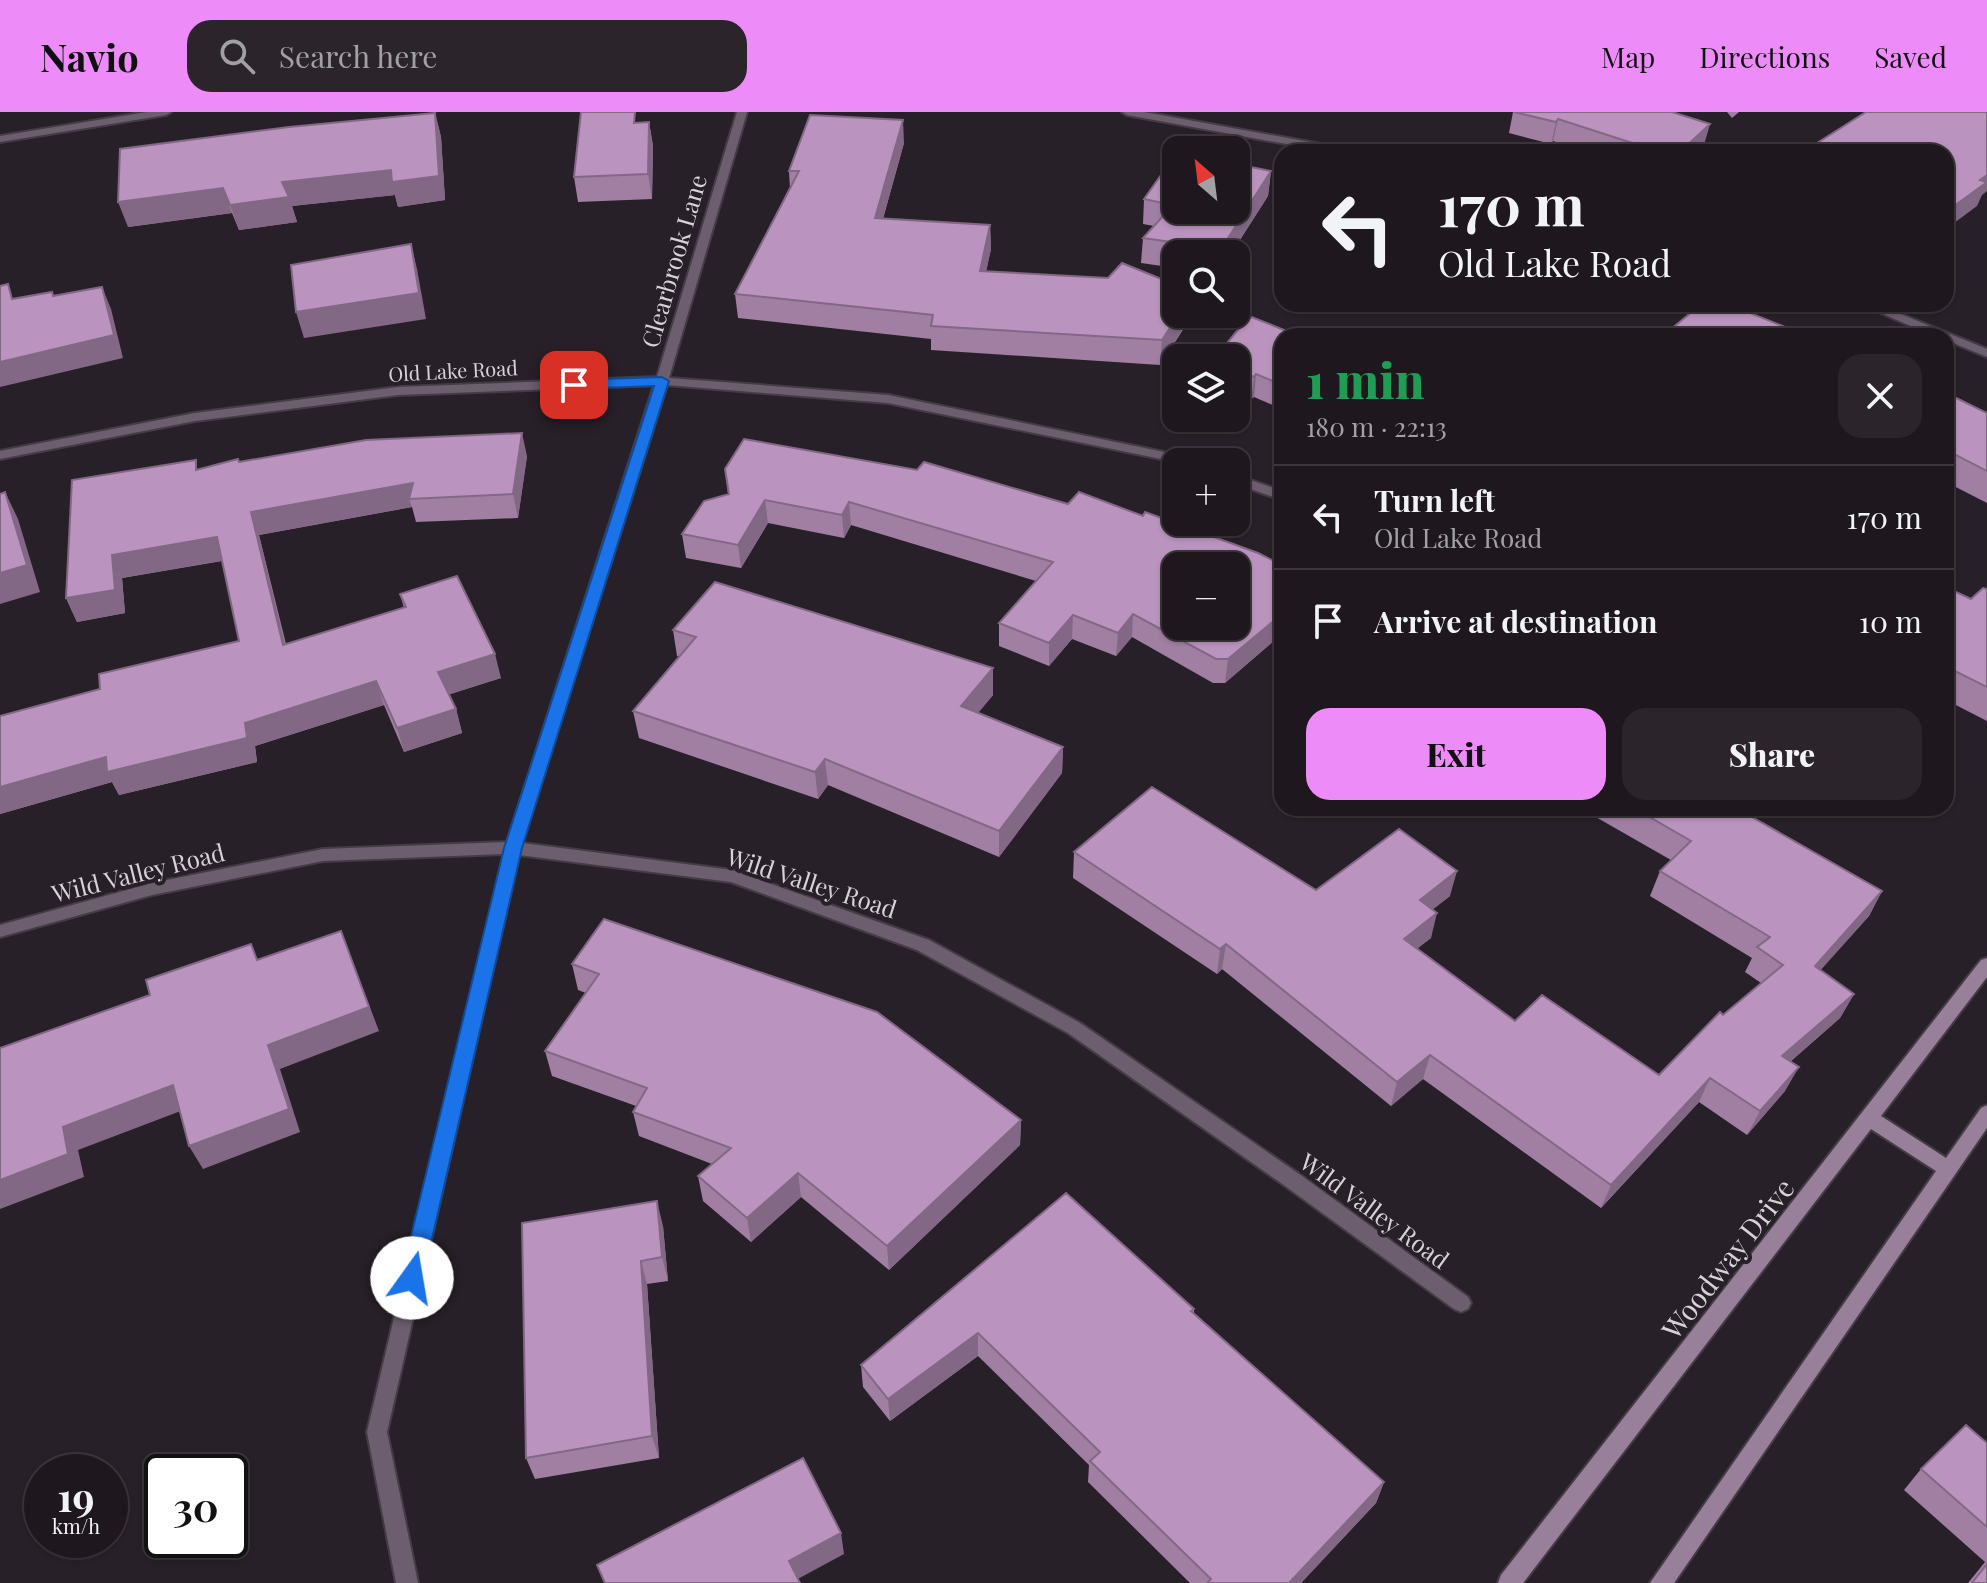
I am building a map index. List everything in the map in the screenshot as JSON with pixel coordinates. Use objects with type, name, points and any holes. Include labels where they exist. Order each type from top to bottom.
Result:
[{"type":"main road","name":"Woodway Drive","points":[[1509,1583],[1987,965]]},
{"type":"main road","points":[[1661,1583],[1987,1113]]},
{"type":"main road","points":[[1870,1119],[1947,1168]]},
{"type":"street","points":[[0,139],[166,112]]},
{"type":"street","name":"Clearbrook Lane","points":[[407,1583],[377,1432],[513,848],[662,381],[742,112]]},
{"type":"street","points":[[1127,112],[1304,144]]},
{"type":"street","points":[[1886,312],[1926,328]]},
{"type":"street","points":[[1972,347],[1987,334]]},
{"type":"street","points":[[1954,339],[1987,353]]},
{"type":"street","name":"Old Lake Road","points":[[0,455],[195,417],[398,391],[662,381],[888,399],[1162,456]]},
{"type":"street","points":[[1250,484],[1274,493]]},
{"type":"street","name":"Wild Valley Road","points":[[0,931],[152,889],[323,855],[513,848],[732,876],[923,945],[1074,1028],[1295,1182],[1461,1303]]},
{"type":"building","points":[[581,112],[635,112],[634,123],[649,122],[648,174],[574,177]]},
{"type":"building","points":[[1514,112],[1672,112],[1710,124],[1689,144],[1635,144],[1558,119],[1556,122]]},
{"type":"building","points":[[1866,112],[1987,112],[1987,175],[1980,180],[1987,182],[1954,206],[1954,144],[1816,144]]},
{"type":"building","points":[[435,113],[439,176],[392,182],[391,170],[282,182],[289,197],[230,205],[223,188],[118,202],[120,149],[289,127]]},
{"type":"building","points":[[810,115],[903,120],[875,218],[990,225],[980,271],[1108,278],[1122,263],[1162,279],[1162,328],[1170,328],[1162,340],[931,326],[933,315],[735,294],[799,171],[789,171]]},
{"type":"building","points":[[1250,167],[1271,171],[1250,204]]},
{"type":"building","points":[[1162,174],[1162,203],[1144,199]]},
{"type":"building","points":[[1162,217],[1162,224],[1237,224],[1227,240],[1143,238]]},
{"type":"building","points":[[411,244],[419,293],[296,312],[291,265]]},
{"type":"building","points":[[8,284],[12,299],[52,292],[53,296],[102,287],[114,335],[0,362],[0,286]]},
{"type":"building","points":[[1692,312],[1748,312],[1788,328],[1672,328]]},
{"type":"building","points":[[1250,316],[1279,328],[1274,328],[1274,382],[1256,374],[1254,377],[1250,375],[1250,344],[1226,344],[1239,328],[1250,328]]},
{"type":"building","points":[[1954,397],[1987,413],[1987,471],[1954,454]]},
{"type":"building","points":[[522,433],[513,494],[409,499],[413,483],[251,512],[283,645],[406,607],[400,594],[457,576],[495,654],[438,672],[456,709],[397,728],[376,681],[245,723],[247,738],[107,772],[106,757],[0,787],[0,716],[100,689],[99,674],[239,641],[217,537],[112,555],[115,590],[66,598],[72,480],[196,460],[196,470],[238,459],[239,462],[366,440]]},
{"type":"building","points":[[744,439],[917,470],[924,462],[1068,504],[1079,492],[1143,516],[1145,512],[1162,518],[1162,536],[1211,536],[1274,561],[1274,621],[1228,659],[1216,659],[1181,640],[1250,640],[1250,552],[1162,552],[1162,630],[1133,614],[1118,633],[1073,615],[1049,643],[999,623],[1053,562],[849,502],[842,515],[765,500],[738,545],[682,534],[704,501],[729,494],[725,469]]},
{"type":"building","points":[[5,492],[27,565],[0,573],[0,494]]},
{"type":"building","points":[[715,582],[993,668],[961,706],[1063,747],[999,831],[825,759],[815,772],[633,711],[696,637],[673,630]]},
{"type":"building","points":[[1983,588],[1987,589],[1987,687],[1954,672],[1954,594],[1971,599]]},
{"type":"building","points":[[1152,787],[1316,890],[1399,829],[1457,871],[1420,900],[1437,913],[1404,939],[1515,1021],[1542,995],[1659,1075],[1720,1012],[1723,1015],[1783,965],[1757,947],[1770,937],[1660,871],[1691,841],[1648,816],[1750,816],[1882,891],[1815,966],[1854,994],[1782,1056],[1799,1067],[1760,1111],[1710,1078],[1611,1185],[1430,1055],[1397,1082],[1226,944],[1220,949],[1074,852]]},
{"type":"building","points":[[604,919],[877,1012],[1021,1120],[887,1246],[798,1173],[747,1218],[698,1176],[731,1148],[633,1112],[647,1088],[545,1051],[599,974],[572,964]]},
{"type":"building","points":[[341,931],[369,1007],[268,1045],[289,1109],[189,1146],[173,1085],[63,1127],[68,1154],[0,1180],[0,1048],[150,995],[146,980],[251,944],[257,960]]},
{"type":"building","points":[[1066,1193],[1194,1309],[1191,1311],[1384,1482],[1289,1583],[1207,1583],[1211,1579],[1090,1461],[1100,1452],[978,1333],[888,1399],[861,1365]]},
{"type":"building","points":[[657,1201],[662,1257],[641,1261],[652,1436],[526,1458],[522,1223]]},
{"type":"building","points":[[1966,1425],[1987,1443],[1987,1527],[1921,1469]]},
{"type":"building","points":[[803,1458],[841,1533],[789,1561],[800,1583],[605,1583],[597,1565]]},
{"type":"building","points":[[1987,1564],[1987,1583],[1972,1583]]},
{"type":"route","points":[[412,1278],[513,848],[662,381],[574,385]]}]
